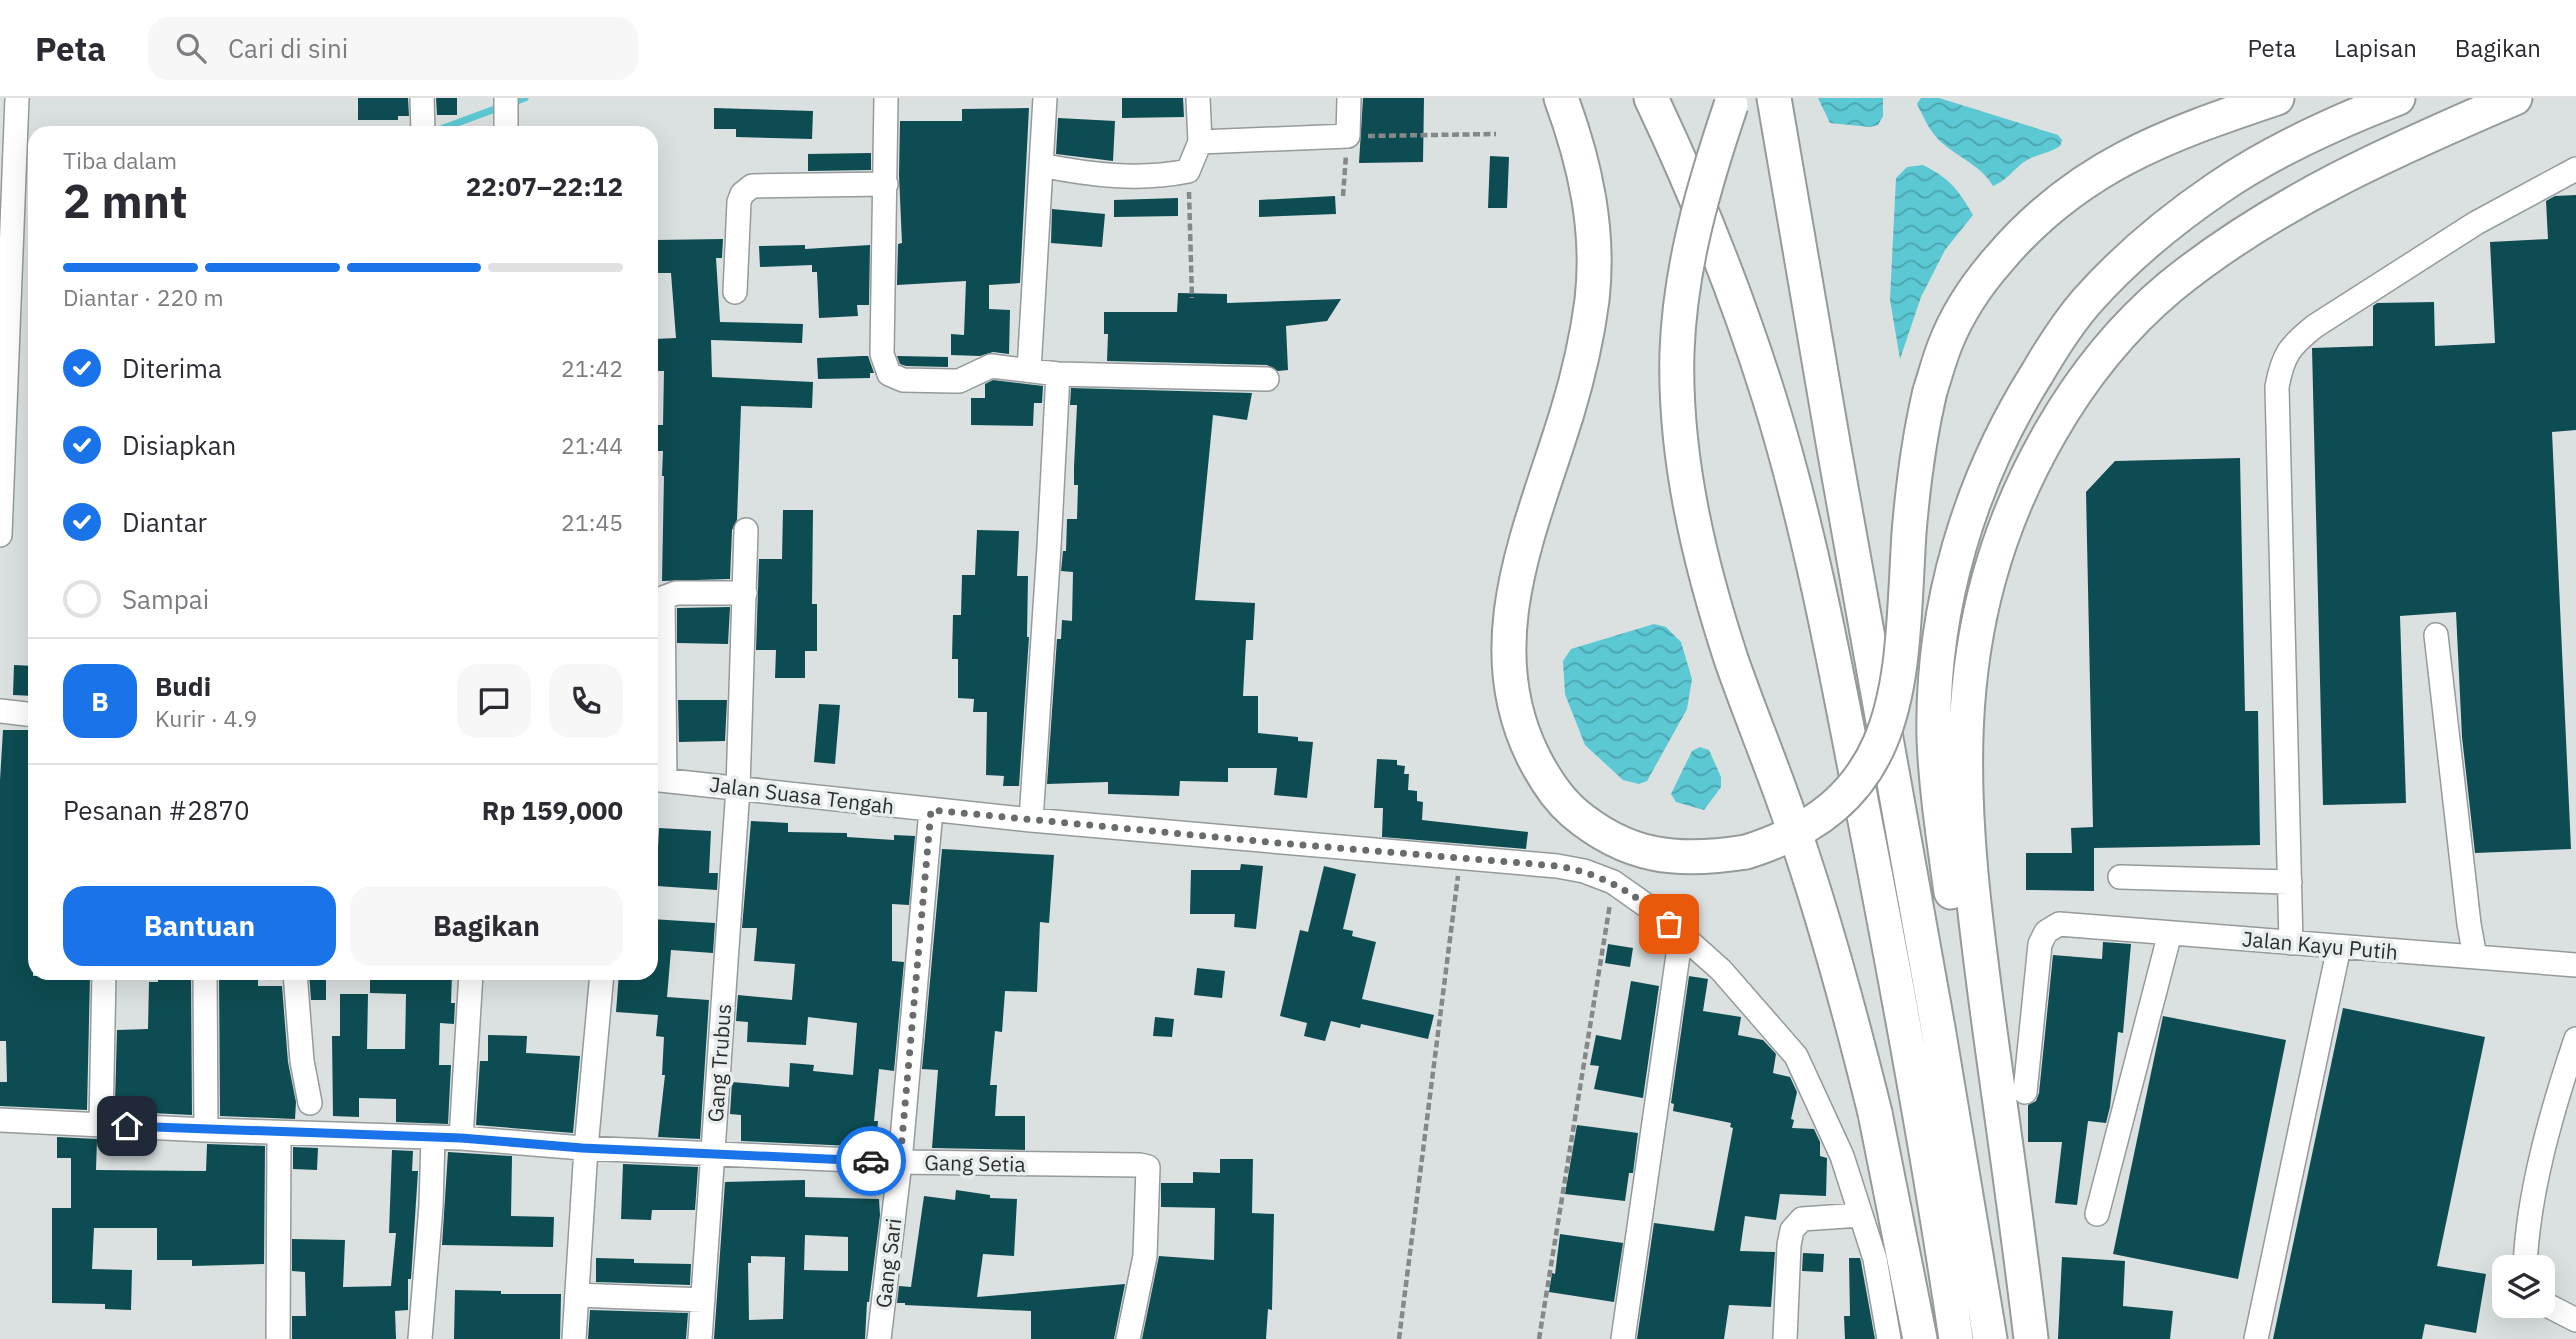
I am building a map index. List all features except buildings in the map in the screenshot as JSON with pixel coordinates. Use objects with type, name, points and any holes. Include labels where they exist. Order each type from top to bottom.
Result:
[{"type":"highway","points":[[1561,98],[1587,182],[1594,237],[1592,301],[1577,377],[1528,530],[1510,612],[1509,657],[1514,704],[1525,741],[1543,775],[1566,806],[1593,829],[1622,845],[1652,854],[1682,858],[1735,854],[1776,843],[1829,812],[1869,764],[1883,736],[1894,700],[1905,632],[1909,535],[1918,440],[1945,344],[1964,307],[1988,272],[2040,216],[2101,170],[2162,139],[2277,98]]},
{"type":"highway","points":[[1651,98],[1712,236],[1742,316],[1770,400],[1816,575],[1915,1082],[1956,1339]]},
{"type":"highway","points":[[1734,98],[1701,198],[1689,251],[1677,351],[1679,433],[1692,510],[1709,585],[1731,658],[1829,934],[1875,1113],[1920,1339]]},
{"type":"highway","points":[[1774,98],[1990,1339]]},
{"type":"highway","points":[[2030,1339],[1953,905],[1937,785],[1934,737],[1938,651],[1945,602],[1957,550],[1998,442],[2024,393],[2085,303],[2114,273],[2168,225],[2219,187],[2264,159],[2313,134],[2398,98]]},
{"type":"highway","points":[[2030,1339],[2018,1223],[1974,911],[1966,814],[1965,726],[1972,656],[1986,588],[2007,522],[2040,451],[2087,375],[2109,346],[2168,289],[2249,230],[2295,202],[2403,147],[2515,98]]},
{"type":"street","points":[[0,535],[6,279],[18,98]]},
{"type":"street","points":[[422,98],[423,126]]},
{"type":"street","points":[[886,98],[882,354],[888,374],[903,380],[952,382],[991,366],[1058,374],[1267,379]]},
{"type":"street","points":[[1029,370],[1045,98]]},
{"type":"street","points":[[1041,165],[1094,176],[1166,176],[1188,170],[1200,142],[1198,98]]},
{"type":"street","points":[[1200,142],[1348,136],[1349,98]]},
{"type":"street","points":[[2291,943],[2277,387],[2284,358],[2292,344],[2315,326],[2476,223],[2576,169]]},
{"type":"street","points":[[735,292],[739,201],[746,189],[752,186],[886,184]]},
{"type":"street","points":[[1031,820],[1058,374]]},
{"type":"street","name":"Gang Trubus","points":[[700,1339],[738,788],[746,530]]},
{"type":"street","points":[[658,617],[666,595],[744,593]]},
{"type":"street","points":[[2436,635],[2475,957]]},
{"type":"street","points":[[0,710],[28,714]]},
{"type":"street","name":"Jalan Suasa Tengah","points":[[658,779],[1031,820],[1558,866],[1584,871],[1613,882],[1657,914],[1721,970],[1796,1056],[1842,1156],[1875,1259],[1889,1339]]},
{"type":"street","name":"Gang Sari","points":[[879,1339],[900,1162],[931,810]]},
{"type":"street","points":[[2120,877],[2290,882]]},
{"type":"street","name":"Jalan Kayu Putih","points":[[2025,1092],[2040,944],[2051,928],[2065,923],[2576,965]]},
{"type":"street","points":[[2096,1214],[2170,933]]},
{"type":"street","points":[[1623,1339],[1681,934]]},
{"type":"street","points":[[2256,1339],[2339,947]]},
{"type":"street","points":[[101,1125],[104,980]]},
{"type":"street","points":[[205,980],[206,1130]]},
{"type":"street","points":[[296,980],[302,1061],[310,1103]]},
{"type":"street","points":[[461,1138],[471,980]]},
{"type":"street","points":[[574,1339],[586,1148],[601,980]]},
{"type":"street","points":[[2526,1255],[2544,1144],[2576,1039]]},
{"type":"street","name":"Gang Setia","points":[[0,1120],[279,1133],[461,1138],[586,1148],[900,1162],[1129,1163],[1148,1167],[1145,1256],[1128,1339]]},
{"type":"street","points":[[278,1339],[279,1133]]},
{"type":"street","points":[[421,1339],[433,1138]]},
{"type":"street","points":[[1785,1339],[1792,1230],[1801,1219],[1860,1215]]},
{"type":"street","points":[[577,1295],[703,1300]]},
{"type":"street","points":[[2555,1309],[2576,1320]]},
{"type":"path","points":[[1343,196],[1348,136],[1496,134]]},
{"type":"path","points":[[1188,170],[1192,298]]},
{"type":"path","points":[[1399,1339],[1461,858]]},
{"type":"path","points":[[1539,1339],[1613,882]]},
{"type":"water","points":[[1818,98],[1883,98],[1883,116],[1878,125],[1870,127],[1830,123]]},
{"type":"water","points":[[1921,98],[1939,98],[2058,135],[2062,140],[2060,146],[2028,159],[1993,186],[1978,169],[1936,137],[1917,104]]},
{"type":"water","points":[[1923,165],[1952,186],[1973,215],[1945,250],[1921,297],[1900,359],[1890,300],[1896,178],[1907,167]]},
{"type":"water","points":[[1654,624],[1666,627],[1681,642],[1692,679],[1687,709],[1647,781],[1639,784],[1623,780],[1585,745],[1565,694],[1563,661],[1571,649]]},
{"type":"water","points":[[1700,747],[1709,750],[1721,777],[1721,787],[1704,810],[1676,802],[1671,794],[1692,751]]},
{"type":"waterway","points":[[449,126],[525,98]]},
{"type":"way so far","points":[[871,1161],[900,1162],[931,810],[1558,866],[1584,871],[1613,882],[1669,924]]},
{"type":"route","points":[[127,1126],[461,1138],[582,1148],[871,1161]]}]
